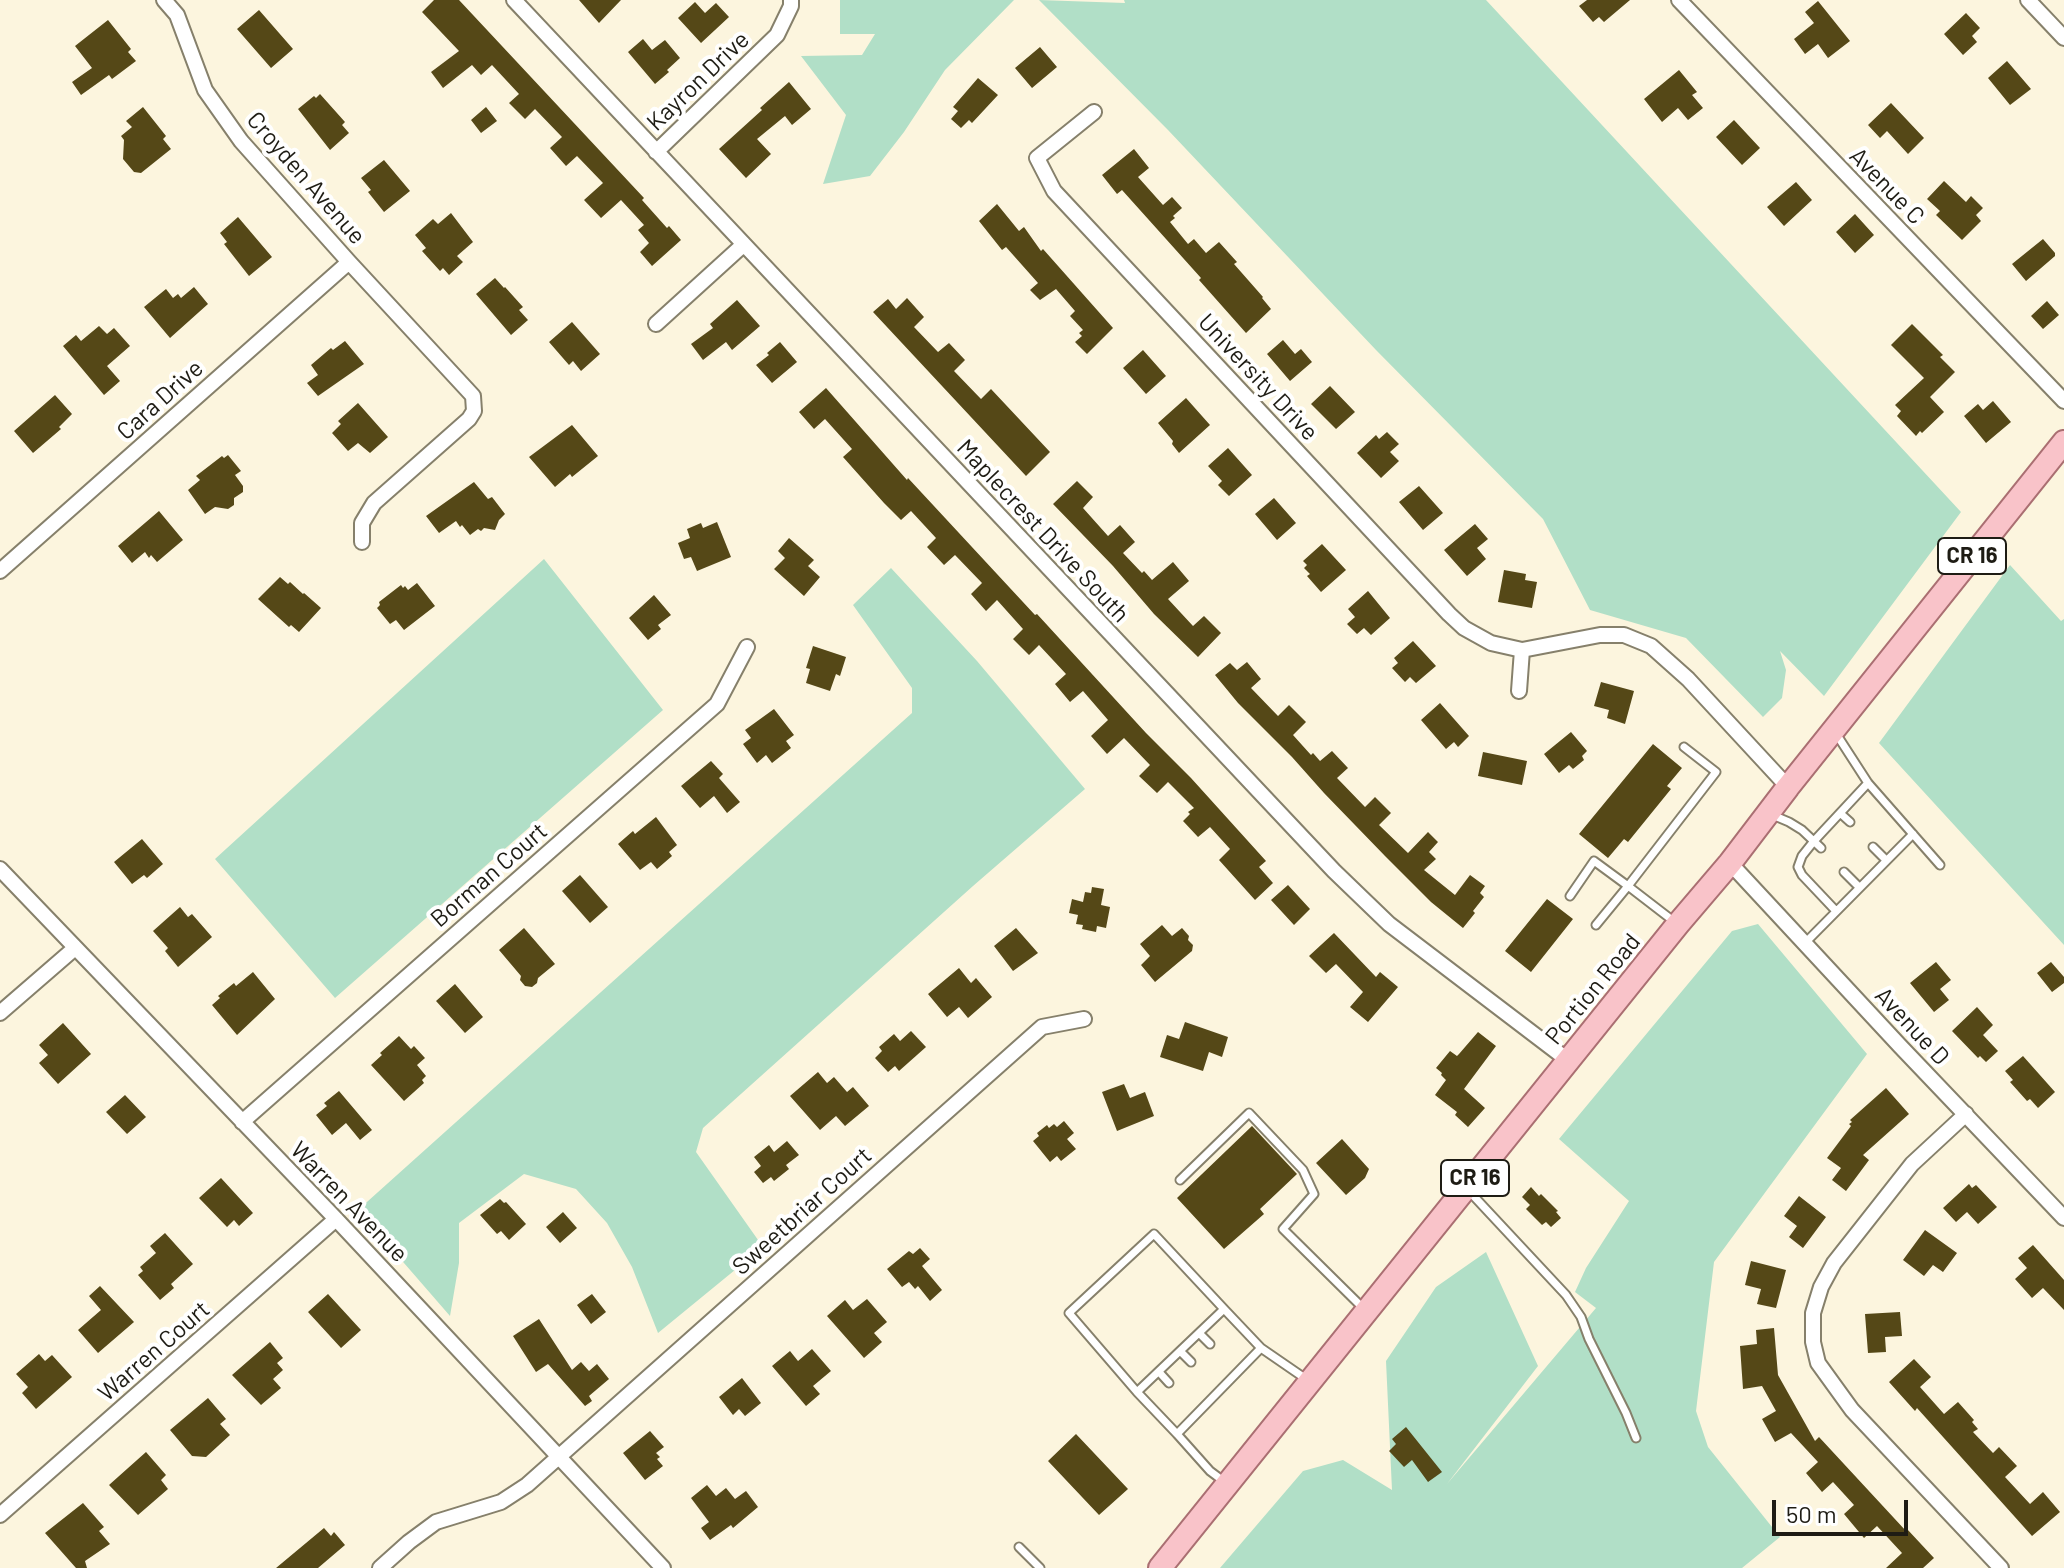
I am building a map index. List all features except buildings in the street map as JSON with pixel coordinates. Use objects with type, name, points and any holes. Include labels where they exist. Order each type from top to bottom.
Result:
[{"type":"main road","name":"Portion Road","points":[[1160,1568],[1730,863],[2064,442]]},
{"type":"street","name":"Croyden Avenue","points":[[164,0],[177,15],[205,90],[241,141],[473,396],[474,411],[469,419],[374,503],[362,523],[362,542]]},
{"type":"street","name":"Maplecrest Drive South","points":[[514,0],[1334,871],[1389,924],[1569,1061]]},
{"type":"street","name":"Kayron Drive","points":[[656,152],[777,35],[791,0]]},
{"type":"street","name":"Avenue C","points":[[1679,0],[2064,401]]},
{"type":"street","points":[[2028,0],[2064,38]]},
{"type":"street","name":"University Drive","points":[[1094,112],[1037,158],[1054,191],[1449,614],[1464,628],[1491,643],[1522,650],[1600,635],[1624,635],[1651,646],[1688,679],[1788,787]]},
{"type":"street","points":[[656,324],[743,245]]},
{"type":"street","name":"Cara Drive","points":[[0,571],[349,262]]},
{"type":"street","name":"Borman Court","points":[[242,1122],[717,704],[747,647]]},
{"type":"street","points":[[1519,691],[1522,650]]},
{"type":"street","name":"Avenue D","points":[[1730,863],[2064,1218]]},
{"type":"street","name":"Warren Avenue","points":[[0,869],[336,1219],[663,1568]]},
{"type":"street","points":[[0,1013],[75,948]]},
{"type":"street","name":"Sweetbriar Court","points":[[380,1568],[436,1522],[501,1502],[527,1485],[1042,1027],[1084,1019]]},
{"type":"street","points":[[1966,1114],[1912,1164],[1834,1263],[1821,1287],[1813,1313],[1813,1342],[1818,1363],[1852,1410],[2001,1568]]},
{"type":"street","name":"Warren Court","points":[[0,1515],[336,1219]]},
{"type":"lane","points":[[1834,730],[1868,783],[1940,865]]},
{"type":"lane","points":[[1596,925],[1716,772],[1684,747]]},
{"type":"lane","points":[[1836,911],[1798,867],[1814,841],[1868,783]]},
{"type":"lane","points":[[1768,813],[1789,822],[1821,848]]},
{"type":"lane","points":[[1840,813],[1850,822]]},
{"type":"lane","points":[[1805,943],[1913,834]]},
{"type":"lane","points":[[1873,847],[1886,860]]},
{"type":"lane","points":[[1570,896],[1594,861],[1678,924]]},
{"type":"lane","points":[[1844,872],[1859,887]]},
{"type":"lane","points":[[1180,1180],[1249,1113],[1303,1170],[1314,1194],[1283,1229],[1367,1311]]},
{"type":"lane","points":[[1467,1188],[1566,1295],[1581,1317],[1636,1438]]},
{"type":"lane","points":[[1227,1484],[1210,1471],[1137,1392],[1069,1313],[1154,1234],[1261,1348],[1310,1382]]},
{"type":"lane","points":[[1137,1392],[1224,1309]]},
{"type":"lane","points":[[1199,1333],[1210,1344]]},
{"type":"lane","points":[[1177,1434],[1219,1391],[1234,1369],[1261,1348]]},
{"type":"lane","points":[[1180,1351],[1191,1362]]},
{"type":"lane","points":[[1159,1372],[1169,1383]]},
{"type":"lane","points":[[1212,1384],[1219,1391]]},
{"type":"lane","points":[[1190,1404],[1198,1413]]},
{"type":"lane","points":[[1019,1547],[1040,1568]]},
{"type":"green space","points":[[840,0],[1014,0],[945,70],[870,176],[823,184],[846,115],[801,56],[862,55],[875,34],[840,34]]},
{"type":"green space","points":[[1039,0],[1125,3],[1124,0],[1486,0],[1961,512],[1824,696],[1780,651],[1786,670],[1782,698],[1763,717],[1686,638],[1590,610],[1543,519]]},
{"type":"green space","points":[[544,559],[663,710],[335,998],[215,859]]},
{"type":"green space","points":[[2010,565],[2061,621],[2064,619],[2064,945],[1879,743]]},
{"type":"green space","points":[[891,568],[977,661],[1085,789],[703,1128],[696,1152],[763,1247],[658,1333],[632,1267],[607,1223],[576,1189],[524,1174],[459,1223],[459,1263],[450,1316],[358,1210],[912,713],[912,688],[853,605]]},
{"type":"green space","points":[[1758,924],[1867,1054],[1714,1262],[1696,1411],[1708,1447],[1780,1537],[1742,1568],[1220,1568],[1303,1471],[1343,1460],[1392,1490],[1386,1361],[1436,1287],[1486,1252],[1538,1366],[1447,1484],[1596,1308],[1575,1292],[1586,1268],[1629,1201],[1559,1139],[1732,931]]}]
